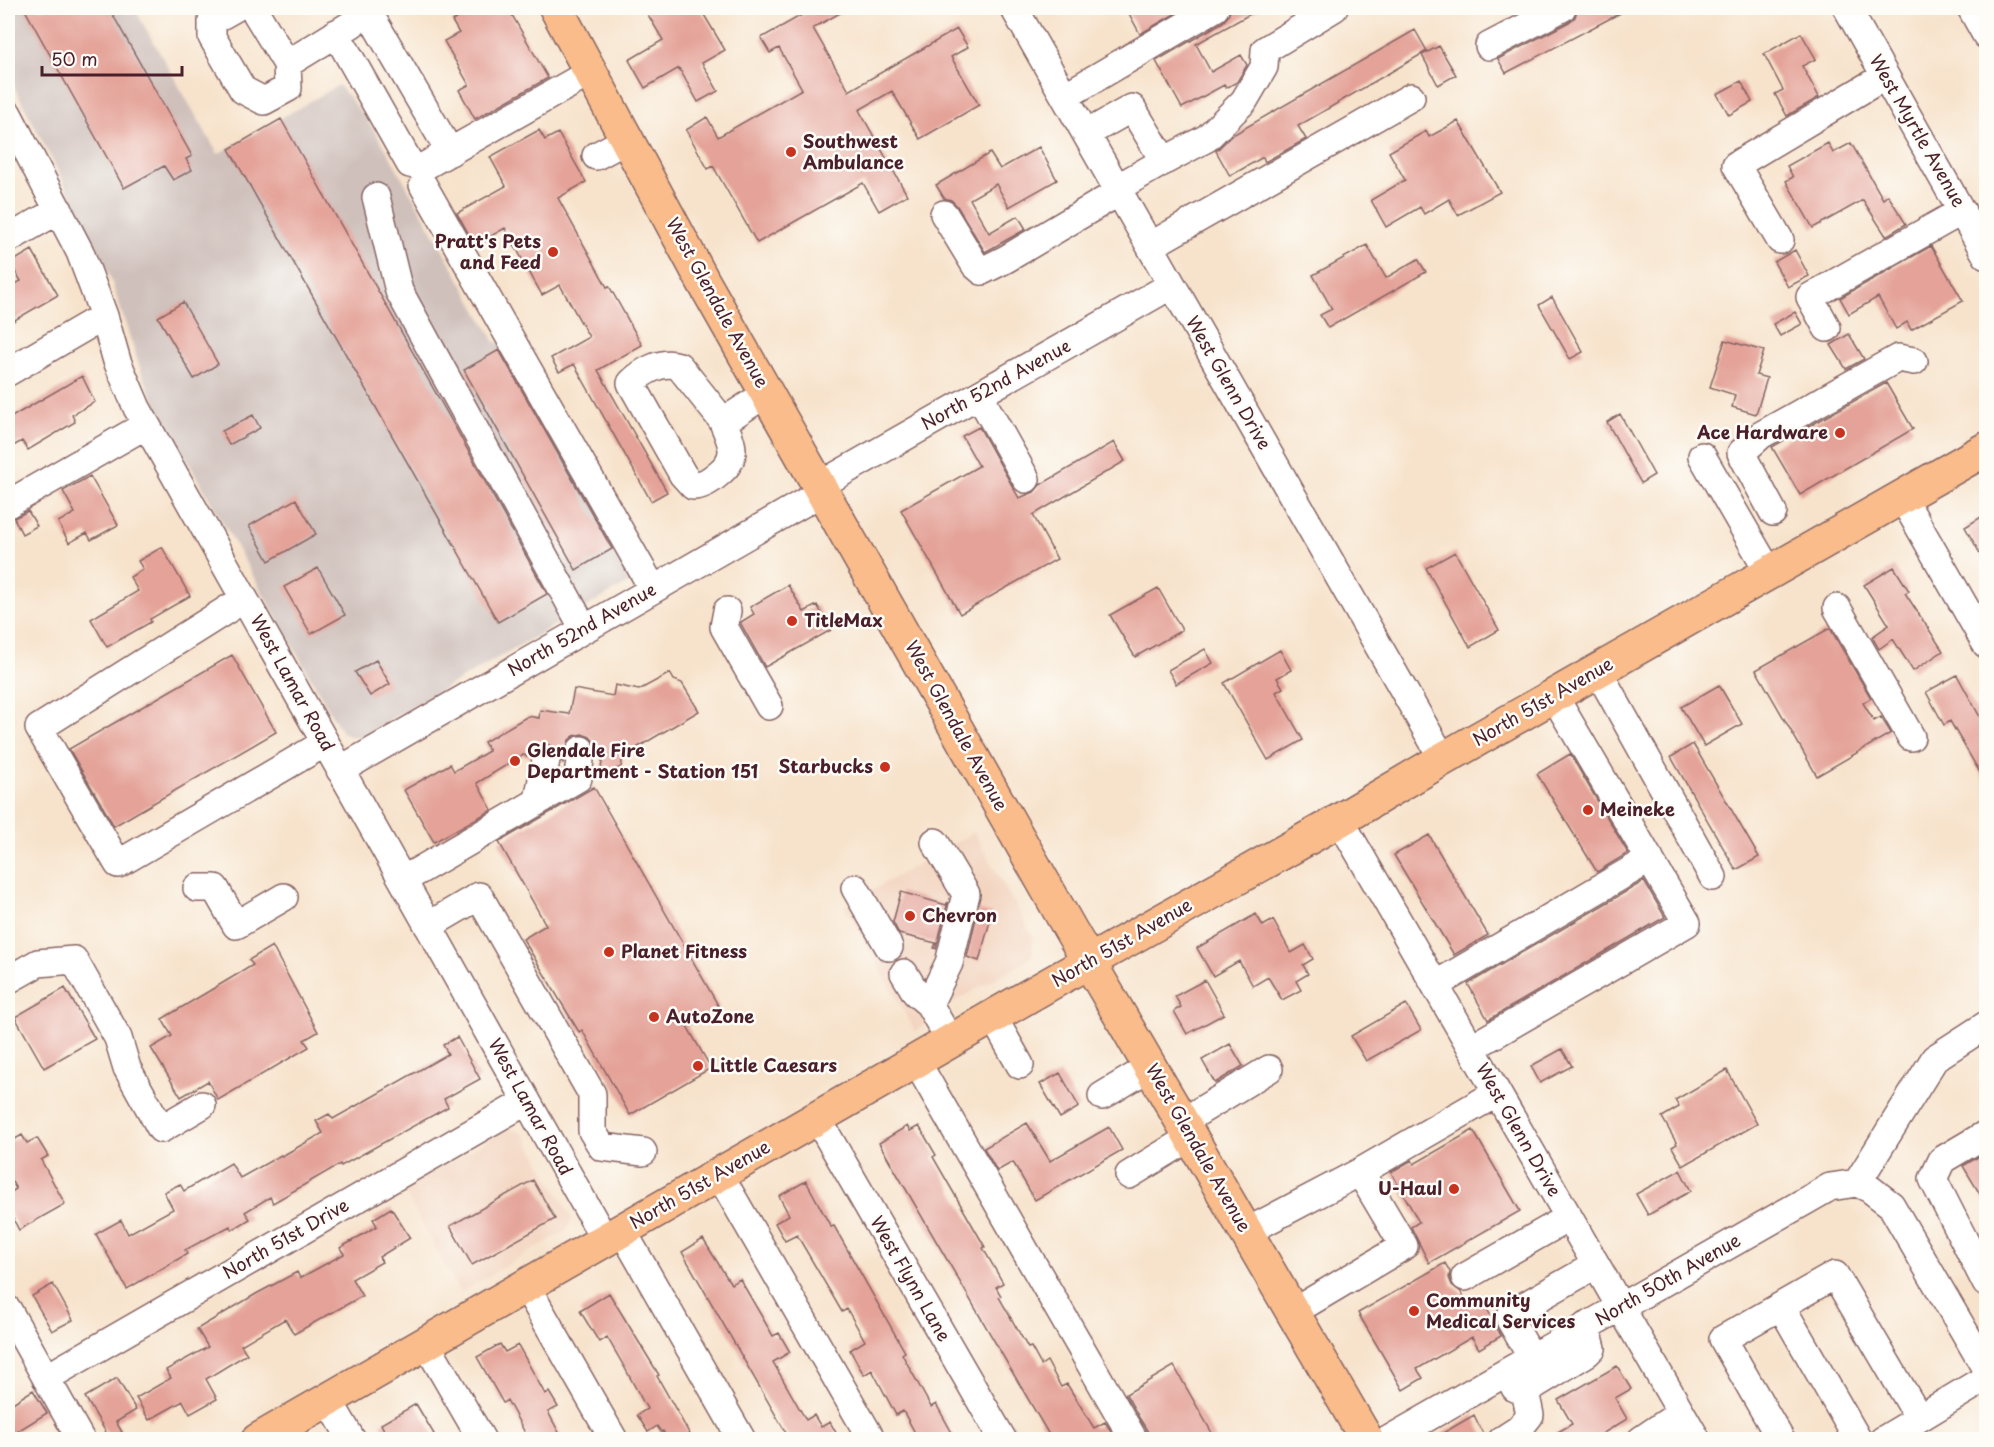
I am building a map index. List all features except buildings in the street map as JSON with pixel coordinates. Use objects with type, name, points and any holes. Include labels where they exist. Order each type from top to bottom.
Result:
[{"type":"main road","name":"West Glendale Avenue","points":[[556,8],[703,281],[1089,962],[1367,1440]]},
{"type":"main road","name":"North 51st Avenue","points":[[258,1440],[950,1041],[1986,449]]},
{"type":"street","points":[[235,8],[213,21],[212,36],[243,90],[264,101],[288,88],[287,64],[253,8]]},
{"type":"street","name":"West Glenn Drive","points":[[1014,8],[1443,759]]},
{"type":"street","points":[[1065,96],[1215,8]]},
{"type":"street","points":[[944,214],[975,265],[982,271],[1006,260],[1207,138],[1244,101],[1264,68],[1265,50],[1334,8]]},
{"type":"street","points":[[1489,46],[1562,8]]},
{"type":"street","name":"West Myrtle Avenue","points":[[1847,8],[1986,255]]},
{"type":"street","points":[[1971,8],[1986,35]]},
{"type":"street","points":[[287,64],[373,10],[450,152]]},
{"type":"street","points":[[336,33],[410,164],[423,167],[591,72]]},
{"type":"street","points":[[1780,240],[1736,165],[1885,76]]},
{"type":"street","points":[[1150,246],[1411,97]]},
{"type":"street","points":[[1086,134],[1132,108],[1164,162]]},
{"type":"street","name":"West Lamar Road","points":[[8,114],[80,252],[104,316],[117,361],[146,424],[527,1101],[742,1440]]},
{"type":"street","points":[[596,156],[628,139]]},
{"type":"street","points":[[423,185],[653,589]]},
{"type":"street","points":[[376,197],[399,291],[584,629]]},
{"type":"street","points":[[8,239],[59,210]]},
{"type":"street","points":[[1827,328],[1809,297],[1962,210]]},
{"type":"street","name":"North 52nd Avenue","points":[[340,770],[653,589],[979,395],[1172,285]]},
{"type":"street","points":[[8,372],[104,316]]},
{"type":"street","points":[[1773,512],[1741,453],[1761,435],[1898,357],[1914,361]]},
{"type":"street","points":[[722,420],[767,393]]},
{"type":"street","points":[[979,395],[1026,479]]},
{"type":"street","points":[[8,504],[146,424]]},
{"type":"street","points":[[1702,456],[1769,572]]},
{"type":"street","points":[[1902,497],[1986,644]]},
{"type":"street","points":[[244,598],[39,728],[118,864],[325,743]]},
{"type":"street","points":[[1837,608],[1911,737]]},
{"type":"street","points":[[727,611],[724,627],[769,706]]},
{"type":"street","points":[[1598,671],[1713,878]]},
{"type":"street","points":[[1471,1048],[1687,922],[1554,696]]},
{"type":"street","points":[[403,880],[578,778],[581,750]]},
{"type":"street","points":[[538,800],[546,760]]},
{"type":"street","name":"West Glenn Drive","points":[[1340,820],[1697,1440]]},
{"type":"street","points":[[929,1004],[949,963],[966,894],[935,842]]},
{"type":"street","points":[[1435,985],[1650,859]]},
{"type":"street","points":[[197,888],[215,888],[233,929],[284,897]]},
{"type":"street","points":[[855,888],[889,947]]},
{"type":"street","points":[[428,926],[479,896],[592,1094],[592,1131],[602,1147],[643,1152]]},
{"type":"street","points":[[8,980],[38,963],[74,960],[118,1038],[127,1068],[161,1129],[202,1105]]},
{"type":"street","points":[[904,974],[916,993],[929,1004],[950,1041]]},
{"type":"street","points":[[993,1017],[1020,1065]]},
{"type":"street","points":[[1986,1025],[1935,1058],[1857,1183],[1870,1188],[1891,1205],[1938,1283],[1986,1370]]},
{"type":"street","points":[[916,1061],[1134,1440]]},
{"type":"street","points":[[1102,1095],[1150,1067]]},
{"type":"street","points":[[1129,1175],[1269,1069]]},
{"type":"street","points":[[1246,1232],[1360,1172],[1497,1093]]},
{"type":"street","name":"North 51st Drive","points":[[46,1378],[527,1101]]},
{"type":"street","name":"West Flynn Lane","points":[[817,1118],[1003,1440]]},
{"type":"street","points":[[1938,1283],[1981,1273],[1933,1179],[1942,1160],[1986,1134]]},
{"type":"street","points":[[1293,1312],[1404,1246],[1360,1172]]},
{"type":"street","points":[[719,1174],[872,1440]]},
{"type":"street","name":"North 50th Avenue","points":[[1388,1440],[1516,1381],[1532,1358],[1586,1326],[1830,1187],[1857,1183]]},
{"type":"street","points":[[1465,1277],[1568,1218]]},
{"type":"street","points":[[1532,1358],[1510,1320],[1512,1314],[1596,1265]]},
{"type":"street","points":[[1781,1440],[1723,1339],[1834,1275],[1919,1418]]},
{"type":"street","points":[[526,1286],[614,1440]]},
{"type":"street","points":[[1781,1306],[1858,1440]]},
{"type":"street","points":[[8,1310],[81,1440]]},
{"type":"street","points":[[1502,1440],[1519,1429],[1530,1415],[1516,1381],[1587,1353],[1592,1348],[1586,1326]]},
{"type":"street","points":[[426,1343],[482,1440]]},
{"type":"street","points":[[1883,1440],[1986,1378]]},
{"type":"street","points":[[328,1399],[352,1440]]},
{"type":"street","points":[[1641,1440],[1682,1413]]},
{"type":"shaded area","points":[[8,8],[134,8],[218,154],[339,85],[365,117],[386,149],[495,342],[508,345],[640,576],[360,737],[349,736],[341,731],[156,405],[141,371],[109,274],[8,75]]},
{"type":"shaded area","points":[[974,832],[1033,937],[1033,952],[1025,962],[957,1000],[915,1032],[845,906]]},
{"type":"shaded area","points":[[512,1129],[524,1134],[572,1218],[567,1230],[460,1293],[403,1189],[506,1130]]},
{"type":"place","name":"Southwest Ambulance","points":[[791,152]]},
{"type":"place","name":"Pratt's Pets and Feed","points":[[553,252]]},
{"type":"place","name":"Ace Hardware","points":[[1840,433]]},
{"type":"place","name":"TitleMax","points":[[792,621]]},
{"type":"place","name":"Glendale Fire Department - Station 151","points":[[515,761]]},
{"type":"place","name":"Starbucks","points":[[885,767]]},
{"type":"place","name":"Meineke","points":[[1588,810]]},
{"type":"place","name":"Chevron","points":[[910,916]]},
{"type":"place","name":"Planet Fitness","points":[[609,952]]},
{"type":"place","name":"AutoZone","points":[[654,1017]]},
{"type":"place","name":"Little Caesars","points":[[698,1066]]},
{"type":"place","name":"U-Haul","points":[[1454,1189]]},
{"type":"place","name":"Community Medical Services","points":[[1414,1311]]}]
